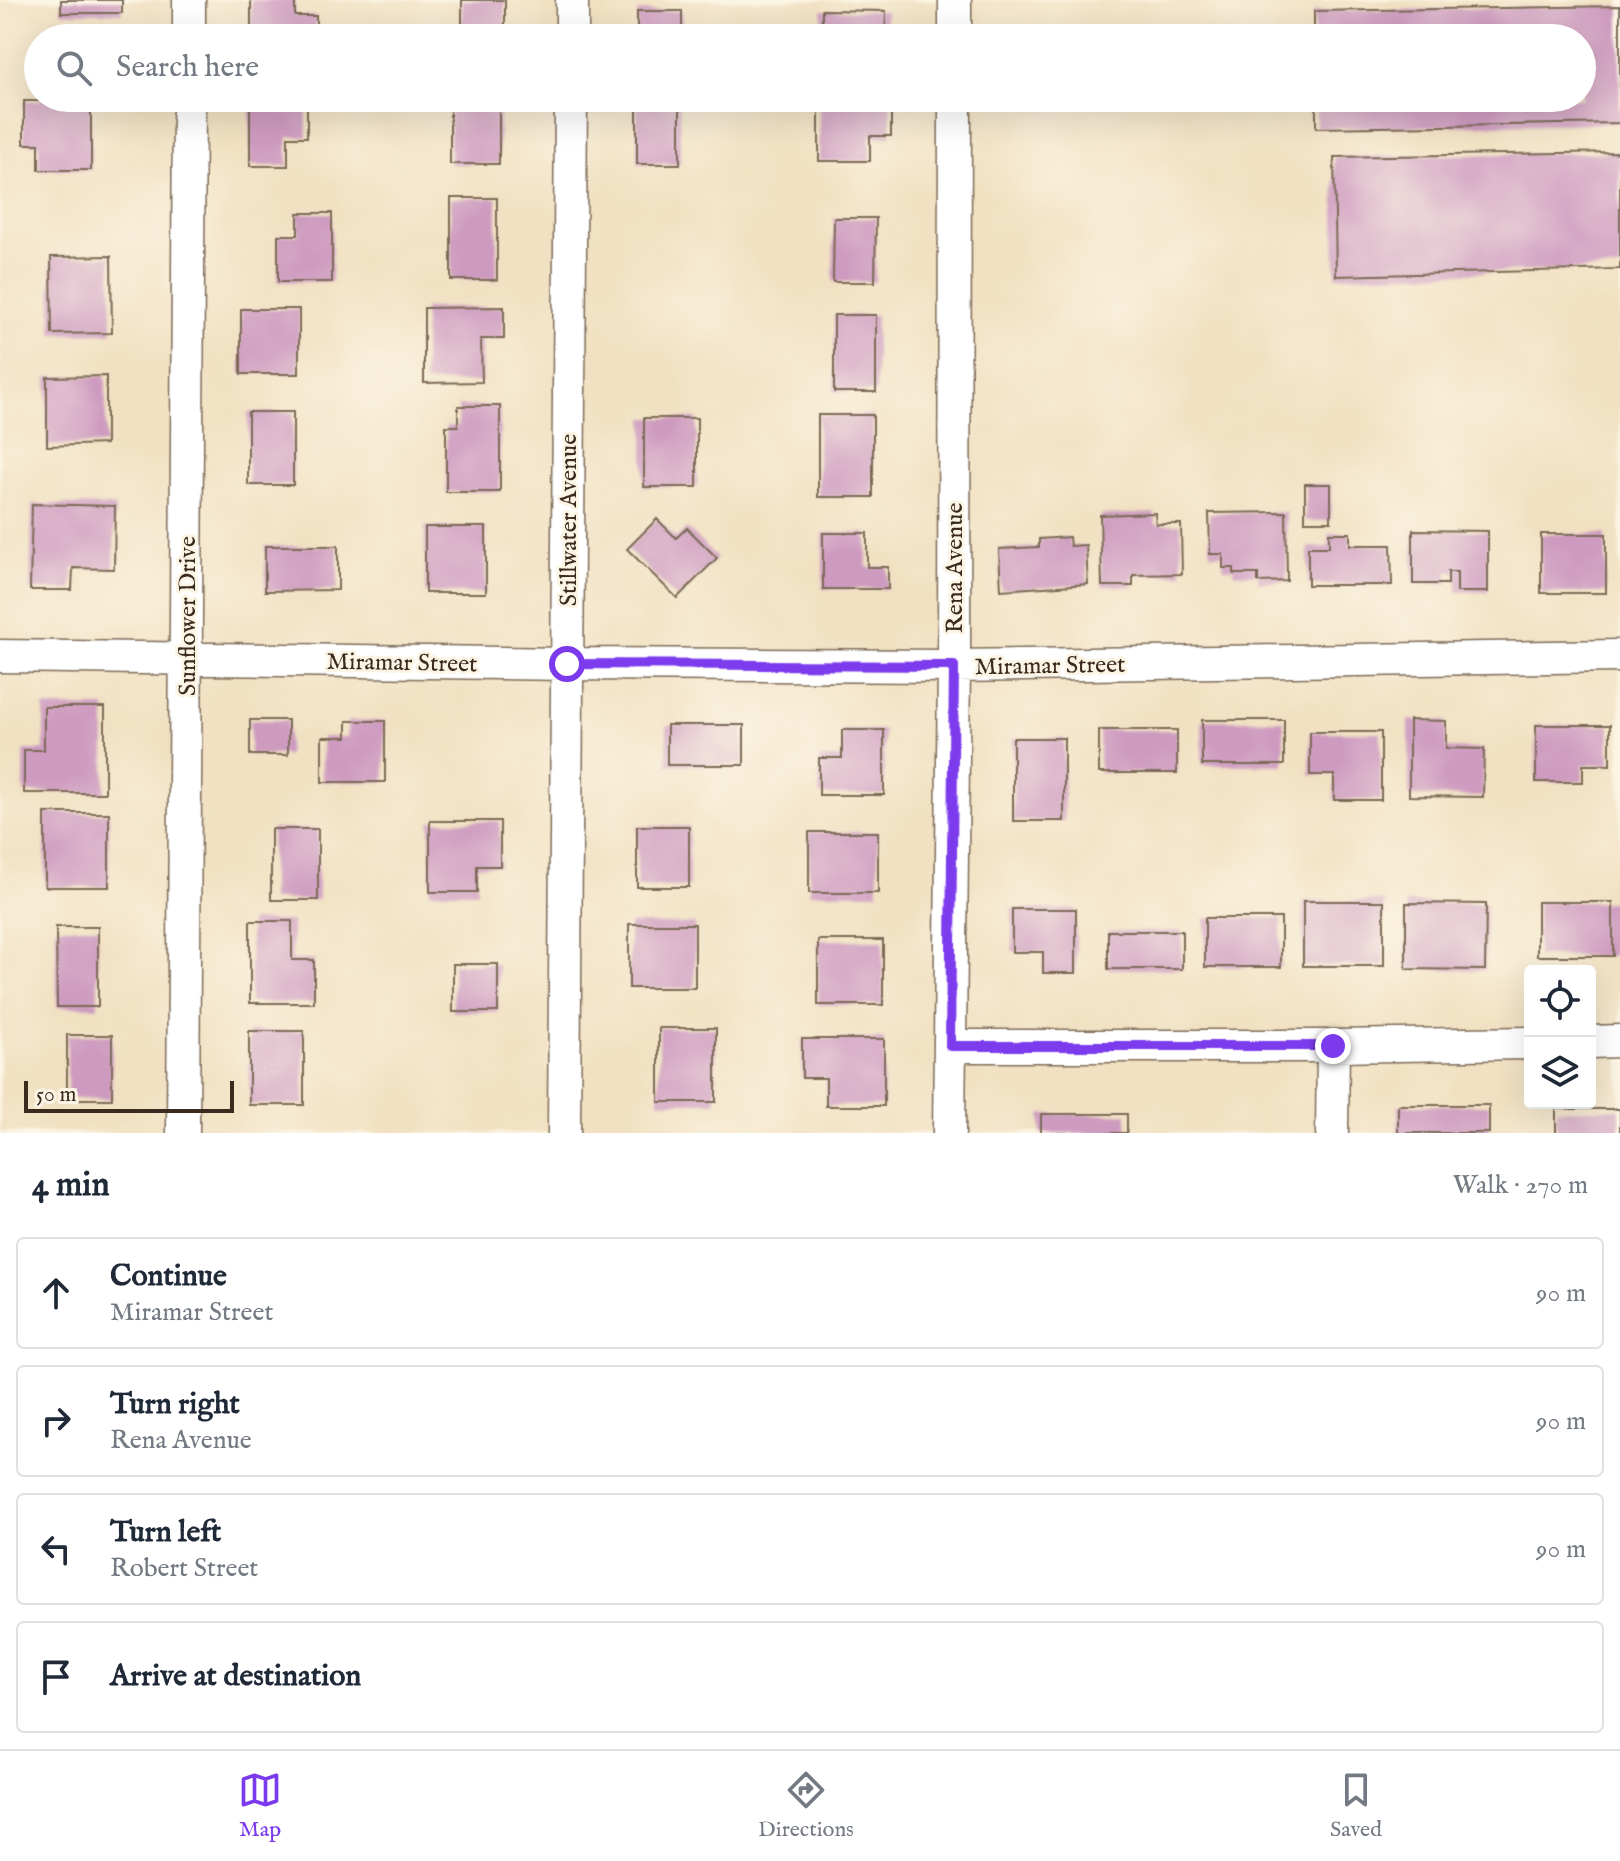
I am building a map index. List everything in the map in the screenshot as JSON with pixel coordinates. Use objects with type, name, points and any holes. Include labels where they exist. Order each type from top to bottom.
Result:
[{"type":"street","points":[[189,0],[189,24]]},
{"type":"street","points":[[572,0],[572,24]]},
{"type":"street","points":[[955,0],[955,24]]},
{"type":"street","name":"Sunflower Drive","points":[[183,1133],[189,112]]},
{"type":"street","name":"Stillwater Avenue","points":[[564,1133],[571,112]]},
{"type":"street","name":"Rena Avenue","points":[[949,1133],[955,112]]},
{"type":"street","name":"Miramar Street","points":[[0,656],[954,666],[1620,656]]},
{"type":"street","points":[[1596,1042],[1620,1041]]},
{"type":"street","points":[[950,1046],[1524,1043]]},
{"type":"street","points":[[1332,1133],[1333,1046]]},
{"type":"building","points":[[61,0],[122,0],[122,13],[61,13]]},
{"type":"building","points":[[251,0],[295,0],[295,16],[316,16],[316,24],[251,24]]},
{"type":"building","points":[[462,0],[505,0],[505,24],[462,24]]},
{"type":"building","points":[[1620,6],[1620,123],[1316,128],[1316,112],[1596,112],[1596,24],[1314,24],[1314,11]]},
{"type":"building","points":[[822,10],[886,11],[886,24],[822,24]]},
{"type":"building","points":[[637,11],[682,11],[682,24],[637,24]]},
{"type":"building","points":[[24,112],[91,112],[91,170],[39,170],[39,144],[24,144]]},
{"type":"building","points":[[250,112],[307,112],[307,137],[288,137],[288,166],[250,166]]},
{"type":"building","points":[[450,112],[499,112],[499,164],[450,164]]},
{"type":"building","points":[[637,112],[680,112],[680,164],[637,164]]},
{"type":"building","points":[[819,112],[891,112],[891,136],[870,136],[870,161],[819,161]]},
{"type":"building","points":[[1620,152],[1620,269],[1336,276],[1334,157]]},
{"type":"building","points":[[451,198],[497,198],[497,280],[451,280]]},
{"type":"building","points":[[298,213],[332,213],[332,282],[278,282],[278,235],[298,235]]},
{"type":"building","points":[[834,218],[876,218],[875,282],[833,282]]},
{"type":"building","points":[[111,256],[112,333],[52,334],[51,257]]},
{"type":"building","points":[[504,307],[504,339],[481,339],[482,382],[424,383],[424,308]]},
{"type":"building","points":[[241,309],[299,309],[299,374],[241,374]]},
{"type":"building","points":[[834,315],[876,315],[876,392],[834,392]]},
{"type":"building","points":[[106,376],[106,444],[47,446],[47,377]]},
{"type":"building","points":[[458,406],[500,406],[500,492],[446,492],[446,426],[458,426]]},
{"type":"building","points":[[248,412],[293,412],[293,485],[248,485]]},
{"type":"building","points":[[818,415],[873,415],[873,497],[818,497]]},
{"type":"building","points":[[644,418],[697,418],[697,487],[644,487]]},
{"type":"building","points":[[1305,484],[1331,484],[1331,521],[1305,521]]},
{"type":"building","points":[[32,504],[115,506],[114,569],[73,568],[72,590],[30,590]]},
{"type":"building","points":[[1286,512],[1287,581],[1258,582],[1258,574],[1234,574],[1234,568],[1223,568],[1223,554],[1210,554],[1209,513]]},
{"type":"building","points":[[1155,513],[1156,524],[1181,524],[1182,574],[1133,575],[1133,586],[1102,586],[1100,515]]},
{"type":"building","points":[[657,519],[676,538],[687,528],[717,558],[677,598],[627,549]]},
{"type":"building","points":[[425,527],[486,527],[486,593],[425,593]]},
{"type":"building","points":[[1413,530],[1488,531],[1488,592],[1457,592],[1457,572],[1448,572],[1448,584],[1413,584]]},
{"type":"building","points":[[823,533],[867,533],[867,567],[888,567],[888,589],[823,589]]},
{"type":"building","points":[[1329,533],[1350,533],[1350,545],[1391,545],[1392,585],[1308,585],[1308,547],[1329,547]]},
{"type":"building","points":[[1541,534],[1606,534],[1606,593],[1541,593]]},
{"type":"building","points":[[1069,537],[1070,546],[1086,545],[1088,584],[1001,590],[999,549],[1039,547],[1039,539]]},
{"type":"building","points":[[265,546],[338,546],[338,590],[265,591]]},
{"type":"building","points":[[44,707],[105,707],[105,793],[24,793],[24,750],[44,750]]},
{"type":"building","points":[[250,720],[288,720],[288,755],[250,755]]},
{"type":"building","points":[[1202,720],[1284,720],[1284,765],[1202,765]]},
{"type":"building","points":[[1409,720],[1446,721],[1446,748],[1484,749],[1483,797],[1409,796]]},
{"type":"building","points":[[347,721],[385,721],[385,782],[322,782],[322,737],[347,737]]},
{"type":"building","points":[[667,725],[744,725],[744,765],[667,765]]},
{"type":"building","points":[[1536,725],[1610,725],[1610,765],[1583,765],[1583,782],[1536,782]]},
{"type":"building","points":[[842,730],[884,730],[884,795],[819,795],[819,758],[842,758]]},
{"type":"building","points":[[1099,730],[1177,730],[1177,773],[1099,773]]},
{"type":"building","points":[[1310,732],[1381,732],[1381,800],[1334,800],[1334,775],[1310,775]]},
{"type":"building","points":[[1013,738],[1064,738],[1064,821],[1013,821]]},
{"type":"building","points":[[45,813],[109,813],[109,887],[45,887]]},
{"type":"building","points":[[430,821],[500,821],[500,866],[477,866],[477,892],[430,892]]},
{"type":"building","points":[[637,826],[689,826],[689,887],[637,887]]},
{"type":"building","points":[[271,829],[318,829],[318,900],[271,900]]},
{"type":"building","points":[[809,832],[878,832],[878,893],[809,893]]},
{"type":"building","points":[[1303,901],[1384,901],[1384,966],[1303,966]]},
{"type":"building","points":[[1537,902],[1613,902],[1613,956],[1537,956]]},
{"type":"building","points":[[1406,903],[1486,904],[1485,970],[1406,969]]},
{"type":"building","points":[[1012,909],[1076,909],[1076,973],[1043,973],[1043,952],[1012,952]]},
{"type":"building","points":[[1205,918],[1281,918],[1281,967],[1205,967]]},
{"type":"building","points":[[250,921],[292,921],[292,960],[314,960],[314,1003],[250,1003]]},
{"type":"building","points":[[629,924],[695,924],[695,988],[629,988]]},
{"type":"building","points":[[56,927],[98,927],[98,1007],[57,1007]]},
{"type":"building","points":[[1108,931],[1182,931],[1182,969],[1108,969]]},
{"type":"building","points":[[818,940],[883,940],[883,1005],[818,1005]]},
{"type":"building","points":[[453,964],[498,964],[498,1012],[453,1012]]},
{"type":"building","points":[[659,1028],[716,1028],[716,1102],[659,1102]]},
{"type":"building","points":[[249,1031],[304,1031],[304,1105],[249,1105]]},
{"type":"building","points":[[67,1035],[112,1035],[112,1099],[67,1099]]},
{"type":"building","points":[[802,1039],[884,1039],[884,1106],[826,1106],[826,1078],[802,1078]]},
{"type":"building","points":[[1398,1105],[1489,1105],[1489,1133],[1398,1133]]},
{"type":"building","points":[[1556,1109],[1620,1109],[1620,1133],[1556,1133]]},
{"type":"building","points":[[1041,1114],[1127,1114],[1127,1133],[1041,1133]]},
{"type":"route","points":[[567,664],[954,666],[950,1046],[1333,1046]]}]
